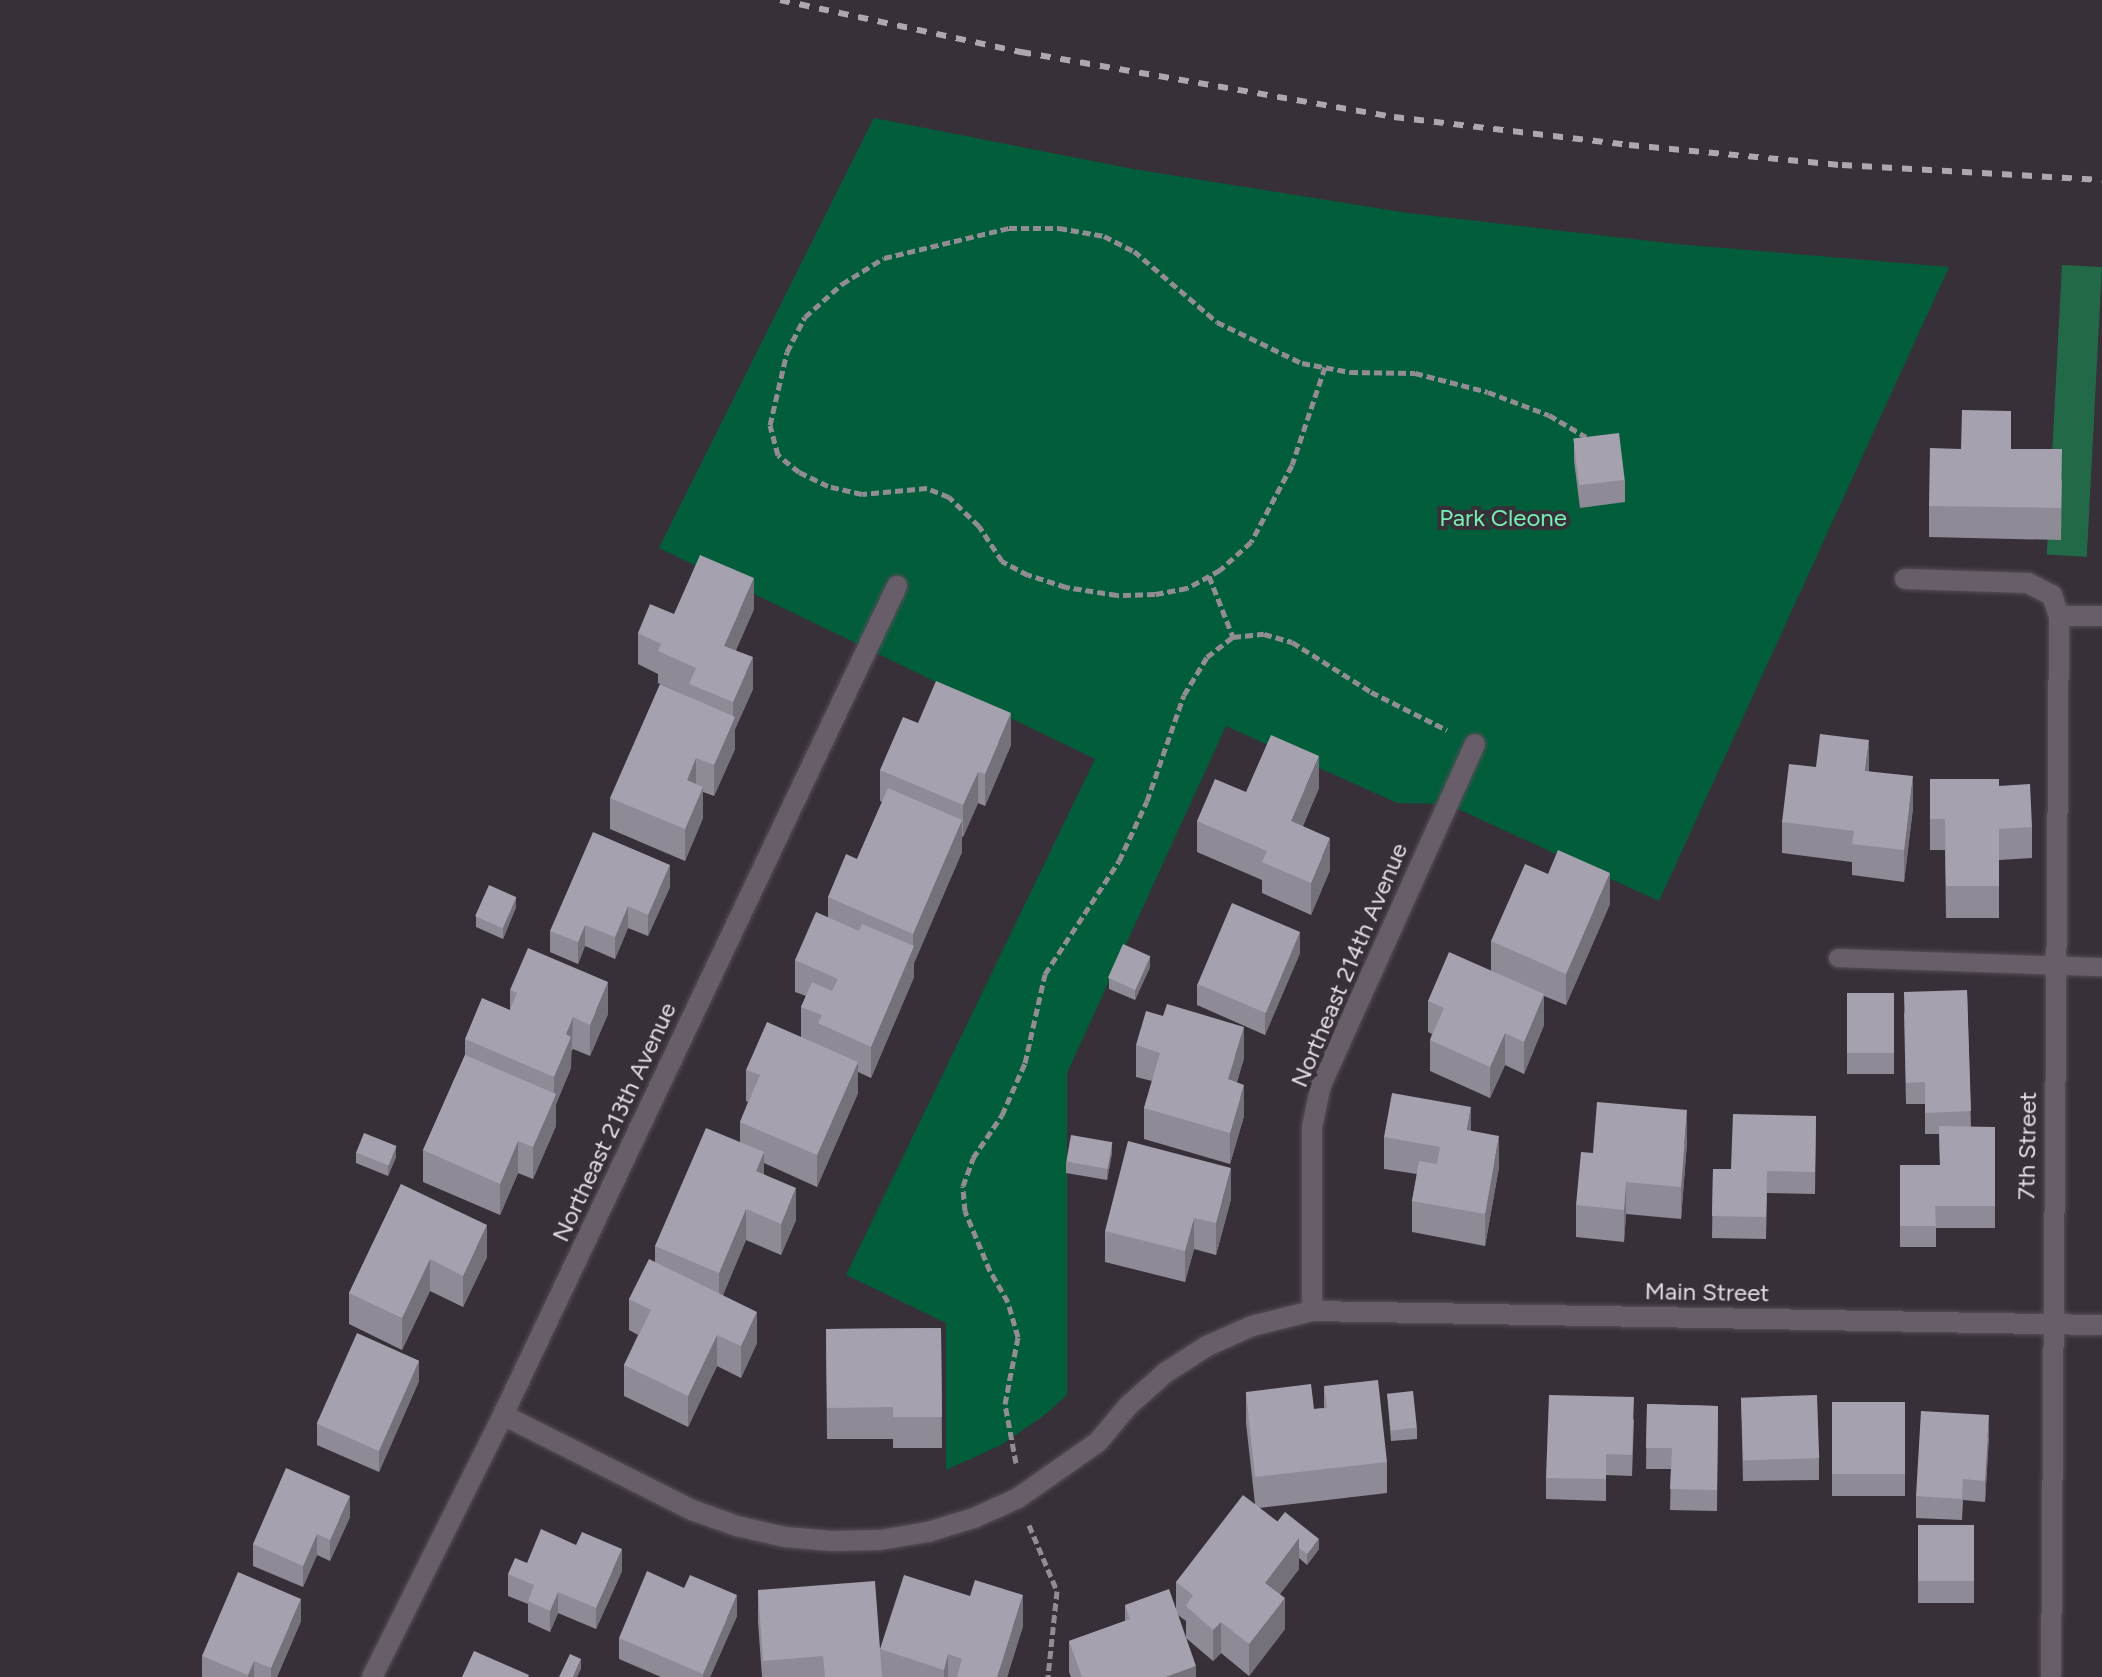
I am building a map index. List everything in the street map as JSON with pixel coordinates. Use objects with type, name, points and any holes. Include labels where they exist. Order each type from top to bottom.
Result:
[{"type":"street","points":[[1905,579],[2028,583],[2052,595],[2059,616],[2102,616]]},
{"type":"street","name":"Northeast 213th Avenue","points":[[372,1677],[503,1415],[897,586]]},
{"type":"street","name":"7th Street","points":[[2051,1677],[2059,616]]},
{"type":"street","name":"Northeast 214th Avenue","points":[[1312,1311],[1312,1127],[1321,1085],[1475,744]]},
{"type":"street","name":"Main Street","points":[[503,1415],[692,1510],[737,1526],[785,1537],[832,1541],[916,1534],[974,1518],[1020,1497],[1098,1442],[1128,1406],[1165,1373],[1207,1346],[1252,1326],[1312,1311],[2102,1325]]},
{"type":"lane","points":[[1838,958],[2102,967]]},
{"type":"path","points":[[1325,367],[1292,465],[1251,542],[1209,576],[1187,588],[1155,594],[1117,595],[1066,587],[1002,561],[979,526],[949,497],[927,488],[862,494],[828,486],[799,472],[778,455],[770,425],[787,352],[805,317],[842,284],[884,258],[1009,228],[1059,228],[1104,236],[1114,241],[1162,272],[1217,322],[1302,363],[1325,367],[1350,372],[1415,373],[1488,392],[1549,415],[1586,437]]},
{"type":"path","points":[[1209,576],[1233,637]]},
{"type":"path","points":[[1048,1677],[1057,1591],[1020,1497],[1005,1404],[1018,1337],[1008,1302],[990,1271],[965,1211],[963,1186],[973,1158],[1002,1115],[1025,1063],[1045,974],[1119,861],[1147,801],[1184,695],[1207,657],[1233,637],[1264,634],[1292,642],[1371,692],[1475,744]]},
{"type":"green space","name":"Park Cleone","points":[[874,118],[1133,169],[1408,213],[1676,244],[1949,267],[1659,901],[1447,804],[1397,803],[1226,726],[1067,1073],[1067,1395],[1046,1414],[1001,1445],[946,1470],[946,1323],[846,1275],[1095,759],[659,548]]},
{"type":"green space","points":[[2062,265],[2102,267],[2087,557],[2047,555]]},
{"type":"building","points":[[1962,410],[2011,411],[2011,449],[2062,449],[2061,508],[1929,506],[1930,448],[1961,449]]},
{"type":"building","points":[[1619,433],[1625,480],[1579,485],[1573,439]]},
{"type":"building","points":[[700,555],[754,578],[724,646],[753,657],[733,702],[689,684],[696,668],[658,651],[661,644],[638,633],[650,604],[674,614]]},
{"type":"building","points":[[936,681],[1011,713],[985,774],[978,772],[963,805],[880,770],[903,717],[918,723]]},
{"type":"building","points":[[660,684],[735,717],[714,765],[696,758],[687,780],[703,787],[685,829],[610,798]]},
{"type":"building","points":[[1820,734],[1869,740],[1865,771],[1913,776],[1904,850],[1852,844],[1854,831],[1782,822],[1789,764],[1816,767]]},
{"type":"building","points":[[1271,735],[1319,756],[1291,821],[1330,838],[1311,883],[1262,862],[1267,851],[1197,821],[1215,779],[1246,792]]},
{"type":"building","points":[[1930,779],[1999,779],[1999,786],[2030,784],[2032,827],[1999,829],[1999,886],[1946,886],[1945,819],[1930,819]]},
{"type":"building","points":[[888,788],[962,820],[913,934],[828,897],[846,854],[857,859]]},
{"type":"building","points":[[593,832],[670,865],[648,915],[628,906],[615,937],[585,925],[578,942],[550,931]]},
{"type":"building","points":[[1558,850],[1610,873],[1566,974],[1491,941],[1525,864],[1548,874]]},
{"type":"building","points":[[489,885],[516,897],[503,928],[475,916]]},
{"type":"building","points":[[1232,903],[1300,932],[1266,1013],[1198,984]]},
{"type":"building","points":[[816,912],[859,931],[862,924],[914,946],[871,1047],[818,1023],[822,1015],[801,1007],[812,982],[832,991],[838,979],[795,960]]},
{"type":"building","points":[[1123,944],[1150,956],[1135,990],[1108,978]]},
{"type":"building","points":[[528,948],[608,982],[590,1025],[573,1017],[566,1034],[571,1037],[554,1077],[465,1039],[482,998],[510,1010],[517,993],[510,990]]},
{"type":"building","points":[[1449,952],[1544,994],[1524,1042],[1505,1033],[1490,1067],[1430,1040],[1444,1008],[1428,1001]]},
{"type":"building","points":[[1967,990],[1971,1111],[1925,1113],[1925,1082],[1906,1083],[1904,992]]},
{"type":"building","points":[[1847,993],[1894,993],[1894,1053],[1847,1053]]},
{"type":"building","points":[[1167,1004],[1244,1027],[1228,1079],[1244,1085],[1230,1133],[1144,1108],[1160,1053],[1136,1045],[1146,1011],[1163,1016]]},
{"type":"building","points":[[767,1022],[858,1062],[817,1155],[740,1122],[760,1075],[746,1070]]},
{"type":"building","points":[[465,1055],[556,1094],[533,1147],[518,1141],[500,1184],[423,1150]]},
{"type":"building","points":[[1392,1093],[1471,1107],[1467,1130],[1499,1136],[1485,1214],[1412,1201],[1419,1161],[1437,1164],[1440,1147],[1384,1137]]},
{"type":"building","points":[[1597,1102],[1687,1110],[1681,1187],[1626,1182],[1624,1210],[1576,1205],[1581,1152],[1593,1153]]},
{"type":"building","points":[[1733,1114],[1816,1116],[1815,1172],[1767,1171],[1766,1217],[1712,1216],[1713,1169],[1731,1169]]},
{"type":"building","points":[[1939,1126],[1995,1127],[1995,1206],[1935,1206],[1936,1226],[1900,1226],[1900,1165],[1940,1165]]},
{"type":"building","points":[[706,1128],[764,1152],[756,1171],[796,1188],[781,1224],[746,1209],[719,1273],[655,1246]]},
{"type":"building","points":[[364,1133],[396,1146],[389,1166],[356,1152]]},
{"type":"building","points":[[1071,1135],[1112,1142],[1108,1169],[1066,1162]]},
{"type":"building","points":[[1128,1141],[1231,1168],[1216,1223],[1194,1218],[1185,1251],[1105,1231]]},
{"type":"building","points":[[401,1184],[487,1225],[463,1276],[430,1259],[402,1318],[349,1293]]},
{"type":"building","points":[[649,1259],[757,1312],[741,1346],[717,1335],[688,1396],[624,1365],[651,1310],[629,1299]]},
{"type":"building","points":[[941,1328],[942,1417],[893,1417],[893,1407],[827,1408],[826,1329]]},
{"type":"building","points":[[357,1333],[419,1361],[379,1451],[317,1423]]},
{"type":"building","points":[[1378,1380],[1387,1462],[1255,1477],[1246,1392],[1311,1384],[1314,1409],[1327,1408],[1324,1386]]},
{"type":"building","points":[[1413,1391],[1417,1428],[1391,1431],[1387,1394]]},
{"type":"building","points":[[1549,1395],[1634,1397],[1632,1455],[1606,1454],[1606,1479],[1546,1478]]},
{"type":"building","points":[[1817,1395],[1819,1458],[1743,1461],[1741,1398]]},
{"type":"building","points":[[1832,1402],[1905,1402],[1905,1474],[1832,1474]]},
{"type":"building","points":[[1647,1404],[1718,1406],[1717,1490],[1670,1489],[1672,1448],[1646,1448]]},
{"type":"building","points":[[1921,1411],[1989,1415],[1985,1481],[1963,1479],[1962,1499],[1916,1496]]},
{"type":"building","points":[[286,1468],[350,1496],[330,1540],[317,1534],[303,1566],[253,1544]]},
{"type":"building","points":[[1243,1495],[1299,1538],[1265,1583],[1285,1598],[1249,1644],[1221,1622],[1213,1630],[1186,1606],[1193,1595],[1176,1582]]},
{"type":"building","points":[[1285,1512],[1319,1539],[1307,1554],[1299,1548],[1299,1538],[1277,1522]]},
{"type":"building","points":[[1918,1525],[1974,1525],[1974,1581],[1918,1581]]},
{"type":"building","points":[[541,1529],[576,1545],[582,1532],[622,1549],[596,1608],[558,1592],[550,1611],[528,1601],[534,1585],[508,1574],[515,1558],[527,1563]]},
{"type":"building","points":[[647,1571],[684,1588],[690,1575],[737,1595],[703,1674],[619,1638]]},
{"type":"building","points":[[238,1572],[301,1599],[271,1668],[254,1661],[248,1675],[202,1656]]},
{"type":"building","points":[[904,1575],[970,1596],[975,1580],[1023,1595],[997,1677],[957,1677],[962,1659],[948,1654],[944,1670],[880,1649]]},
{"type":"building","points":[[875,1581],[882,1677],[825,1677],[823,1656],[763,1661],[758,1590]]},
{"type":"building","points":[[1169,1589],[1196,1666],[1165,1677],[1082,1677],[1069,1641],[1130,1619],[1125,1605]]},
{"type":"building","points":[[474,1651],[529,1675],[462,1677]]},
{"type":"building","points":[[570,1654],[581,1659],[573,1677],[559,1677]]},
{"type":"railway","points":[[780,0],[1021,52],[1394,117],[1629,145],[1842,165],[2102,180]]}]
